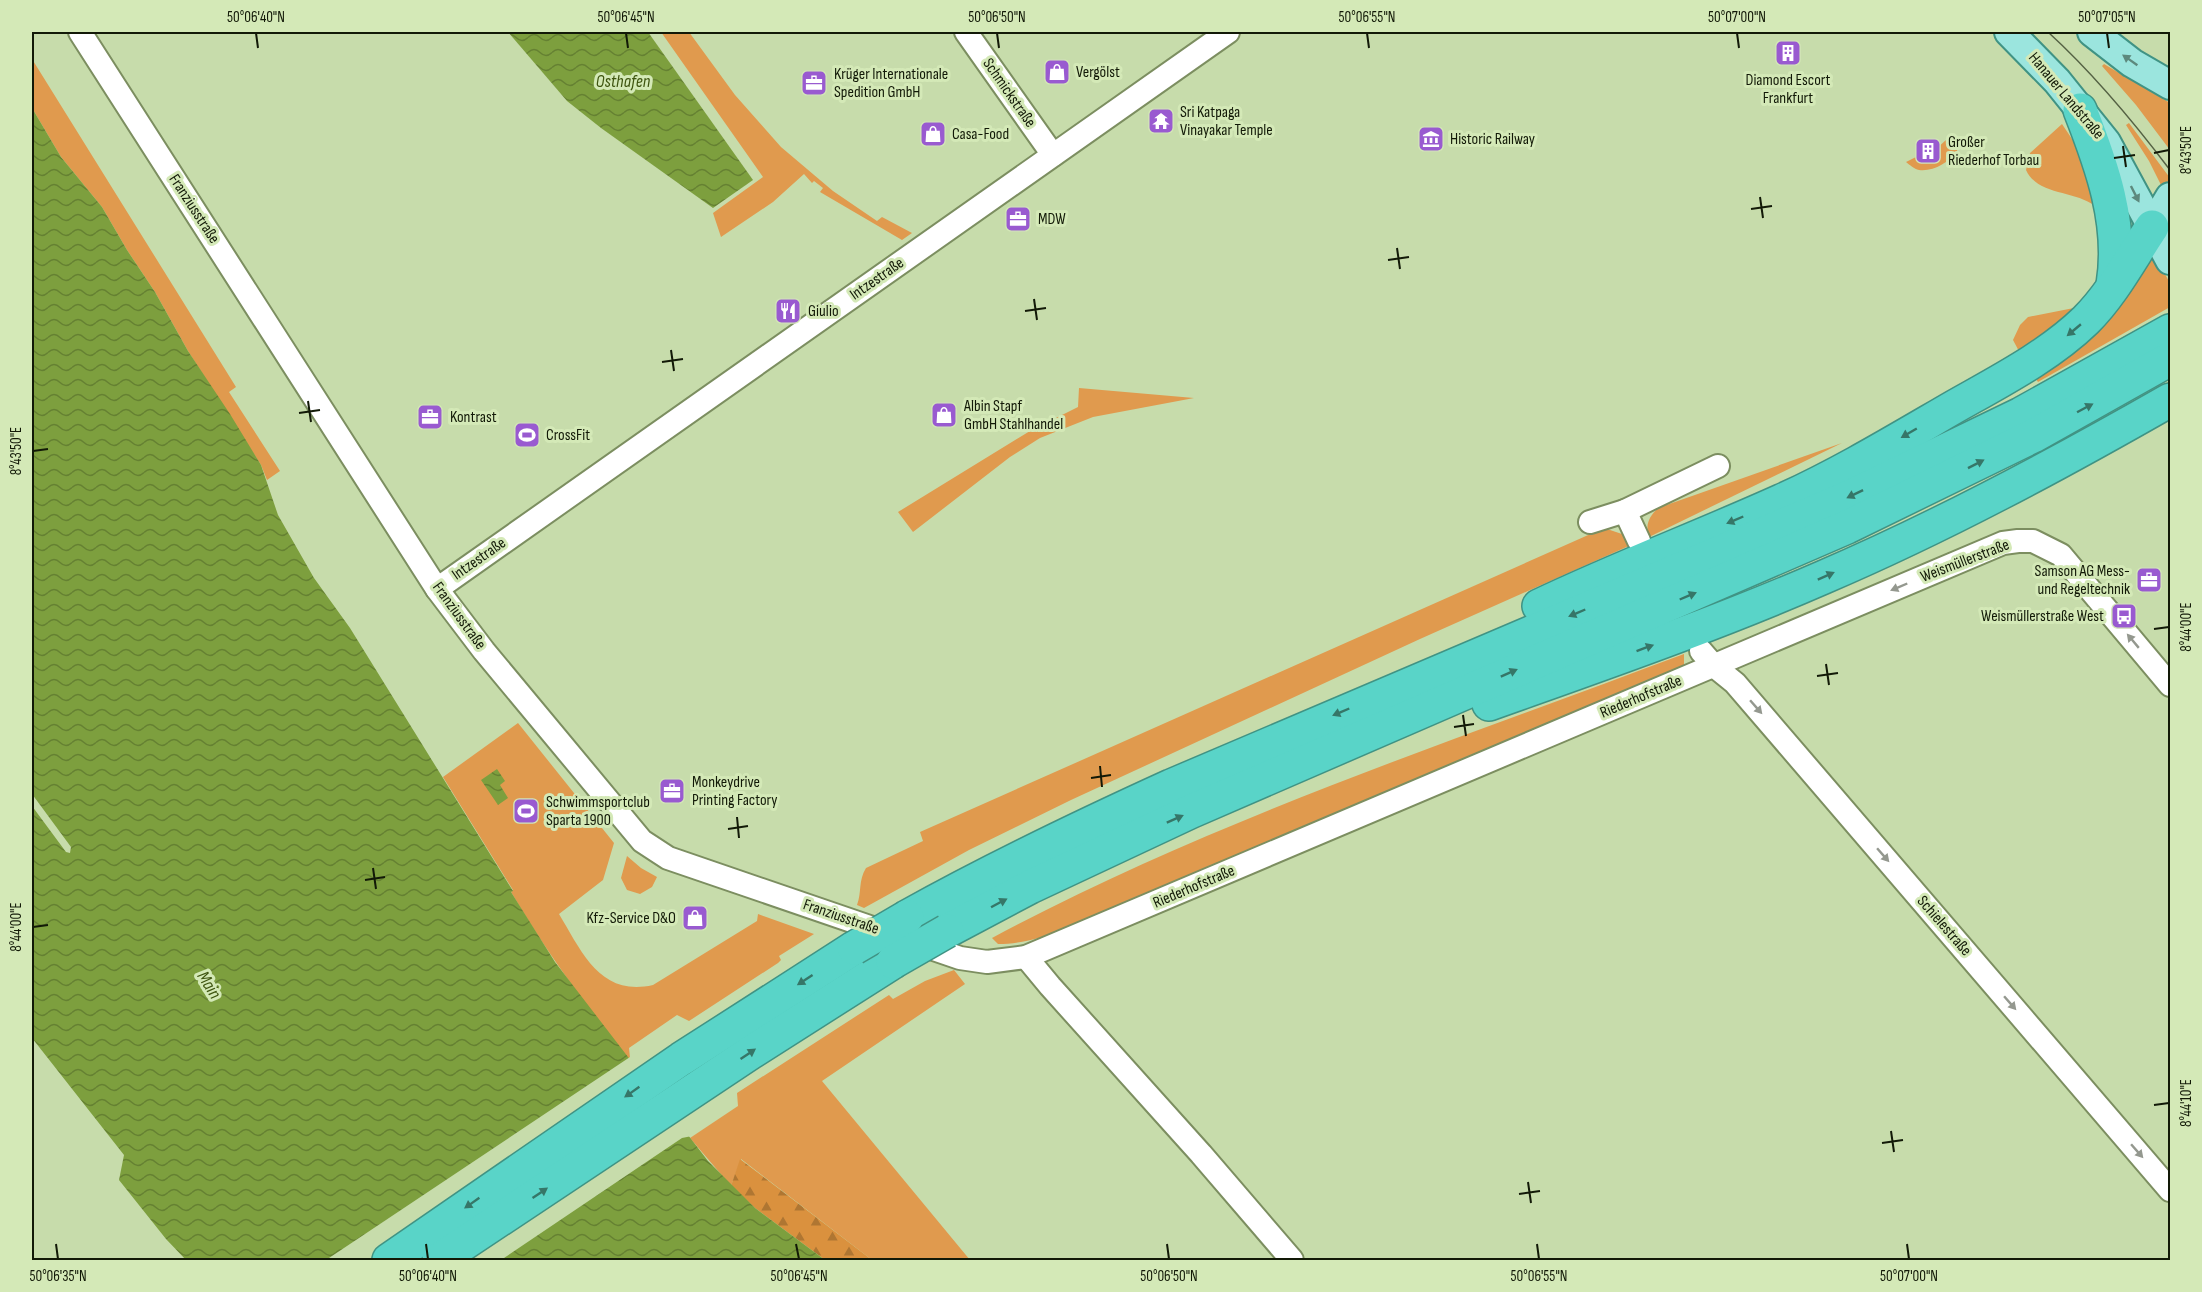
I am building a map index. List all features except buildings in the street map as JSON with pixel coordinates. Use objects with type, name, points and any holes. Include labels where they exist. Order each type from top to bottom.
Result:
[{"type":"highway","points":[[2080,110],[2099,160],[2114,220],[2116,247],[2113,287]]},
{"type":"highway","points":[[1395,689],[1496,627],[1646,558],[1783,500],[1876,452],[2043,353],[2086,320],[2113,287],[2152,227]]},
{"type":"highway","points":[[438,1260],[815,1010],[947,931],[1030,887],[1110,849],[1847,527],[2027,425],[2170,331]]},
{"type":"highway","points":[[388,1260],[681,1059],[854,948],[987,873],[1081,827],[1257,748],[1845,499],[2027,425],[2170,359]]},
{"type":"highway","points":[[1282,773],[1395,738],[1699,628],[1780,596],[1884,550],[1991,498],[2170,400]]},
{"type":"highway","points":[[2103,438],[2170,405]]},
{"type":"main road","name":"Hanauer Landstraße","points":[[2009,32],[2056,81],[2106,142],[2170,260]]},
{"type":"main road","points":[[2092,32],[2132,63],[2170,85]]},
{"type":"main road","points":[[2152,227],[2170,197]]},
{"type":"street","name":"Franziusstraße","points":[[80,32],[437,589],[478,643],[630,828],[654,850],[668,858],[960,958],[987,962],[1026,957]]},
{"type":"street","name":"Schmickstraße","points":[[966,32],[1053,155]]},
{"type":"street","name":"Intzestraße","points":[[437,589],[1228,32]]},
{"type":"street","points":[[1590,522],[1625,511],[1718,466]]},
{"type":"street","points":[[1625,511],[1639,541]]},
{"type":"street","name":"Weismüllerstraße","points":[[1707,658],[1989,549],[2018,540],[2033,541],[2061,555],[2170,685]]},
{"type":"street","name":"Riederhofstraße","points":[[1026,957],[1707,658]]},
{"type":"street","name":"Schielestraße","points":[[1707,658],[1736,683],[2170,1190]]},
{"type":"street","points":[[1026,957],[1292,1260]]},
{"type":"shaded area","points":[[661,32],[689,32],[735,95],[781,147],[833,191],[877,221],[882,217],[912,233],[902,240],[820,192],[823,188],[814,181],[812,183],[804,174],[773,202],[721,237],[713,213],[763,177]]},
{"type":"shaded area","points":[[32,59],[236,387],[229,392],[280,471],[267,480],[261,465],[188,351],[155,292],[102,207],[61,157],[32,108]]},
{"type":"shaded area","points":[[2104,64],[2170,103],[2170,150],[2136,105],[2102,66]]},
{"type":"shaded area","points":[[2129,123],[2170,178],[2163,189],[2149,161],[2126,125]]},
{"type":"shaded area","points":[[2062,124],[2080,151],[2095,206],[2077,197],[2048,189],[2032,178],[2026,170],[2030,153]]},
{"type":"shaded area","points":[[1958,138],[1957,152],[1940,166],[1919,170],[1906,162],[1934,148],[1935,150],[1946,140]]},
{"type":"shaded area","points":[[2150,248],[2170,283],[2170,307],[2038,382],[2031,372]]},
{"type":"shaded area","points":[[2084,306],[2021,355],[2013,340],[2020,325],[2028,317]]},
{"type":"shaded area","points":[[1079,388],[1194,398],[1093,417],[1040,438],[1010,457],[913,532],[898,512],[1030,431],[1078,407]]},
{"type":"shaded area","points":[[1842,443],[1649,537],[1647,528],[1649,521],[1658,508]]},
{"type":"shaded area","points":[[1607,529],[1622,534],[1631,545],[1420,639],[1071,800],[969,850],[864,908],[857,905],[866,868],[923,841],[920,832],[1595,532]]},
{"type":"shaded area","points":[[1684,654],[1684,665],[1679,670],[1066,930],[1016,943],[998,944],[992,938],[1160,856],[1246,820],[1421,751]]},
{"type":"shaded area","points":[[518,723],[614,843],[603,880],[559,914],[585,956],[606,978],[619,984],[635,987],[653,985],[757,921],[758,914],[814,934],[779,956],[781,960],[778,963],[689,1021],[677,1015],[629,1048],[630,1058],[628,1060],[538,936],[511,892],[513,890],[443,777]]},
{"type":"shaded area","points":[[627,856],[641,868],[657,877],[652,887],[640,894],[627,890],[621,878]]},
{"type":"shaded area","points":[[954,970],[965,984],[822,1081],[970,1260],[872,1260],[741,1159],[731,1186],[690,1138],[738,1106],[737,1093],[889,995],[893,999],[925,981]]},
{"type":"green space","points":[[740,1159],[872,1260],[825,1260],[755,1208],[731,1186]]},
{"type":"water","name":"Osthafen","points":[[508,32],[648,32],[753,180],[713,208],[567,101]]},
{"type":"water","name":"Main","points":[[32,108],[61,157],[102,207],[155,292],[188,351],[230,414],[261,465],[278,515],[314,578],[350,628],[555,962],[708,1161],[755,1208],[825,1260],[186,1260],[166,1239],[119,1180],[124,1155],[32,1038],[32,806],[66,852],[70,853],[71,847],[32,794]]},
{"type":"water","points":[[497,769],[505,781],[500,785],[508,798],[498,805],[481,780]]},
{"type":"pier","points":[[630,1057],[692,1136],[682,1138],[501,1260],[326,1260]]},
{"type":"tram line","points":[[2048,32],[2112,98],[2170,170]]},
{"type":"place","name":"Diamond Escort Frankfurt","points":[[1788,53]]},
{"type":"place","name":"Vergölst","points":[[1057,72]]},
{"type":"place","name":"Krüger Internationale Spedition GmbH","points":[[814,83]]},
{"type":"place","name":"Sri Katpaga Vinayakar Temple","points":[[1161,121]]},
{"type":"place","name":"Casa-Food","points":[[933,134]]},
{"type":"place","name":"Historic Railway","points":[[1431,139]]},
{"type":"place","name":"Großer Riederhof Torbau","points":[[1928,151]]},
{"type":"place","name":"MDW","points":[[1018,219]]},
{"type":"place","name":"Giulio","points":[[788,311]]},
{"type":"place","name":"Albin Stapf GmbH Stahlhandel","points":[[944,415]]},
{"type":"place","name":"Kontrast","points":[[430,417]]},
{"type":"place","name":"CrossFit","points":[[527,435]]},
{"type":"place","name":"Samson AG Mess- und Regeltechnik","points":[[2149,580]]},
{"type":"place","name":"Weismüllerstraße West","points":[[2124,616]]},
{"type":"place","name":"Monkeydrive Printing Factory","points":[[672,791]]},
{"type":"place","name":"Schwimmsportclub Sparta 1900","points":[[526,811]]},
{"type":"place","name":"Kfz-Service D&O","points":[[695,918]]}]
